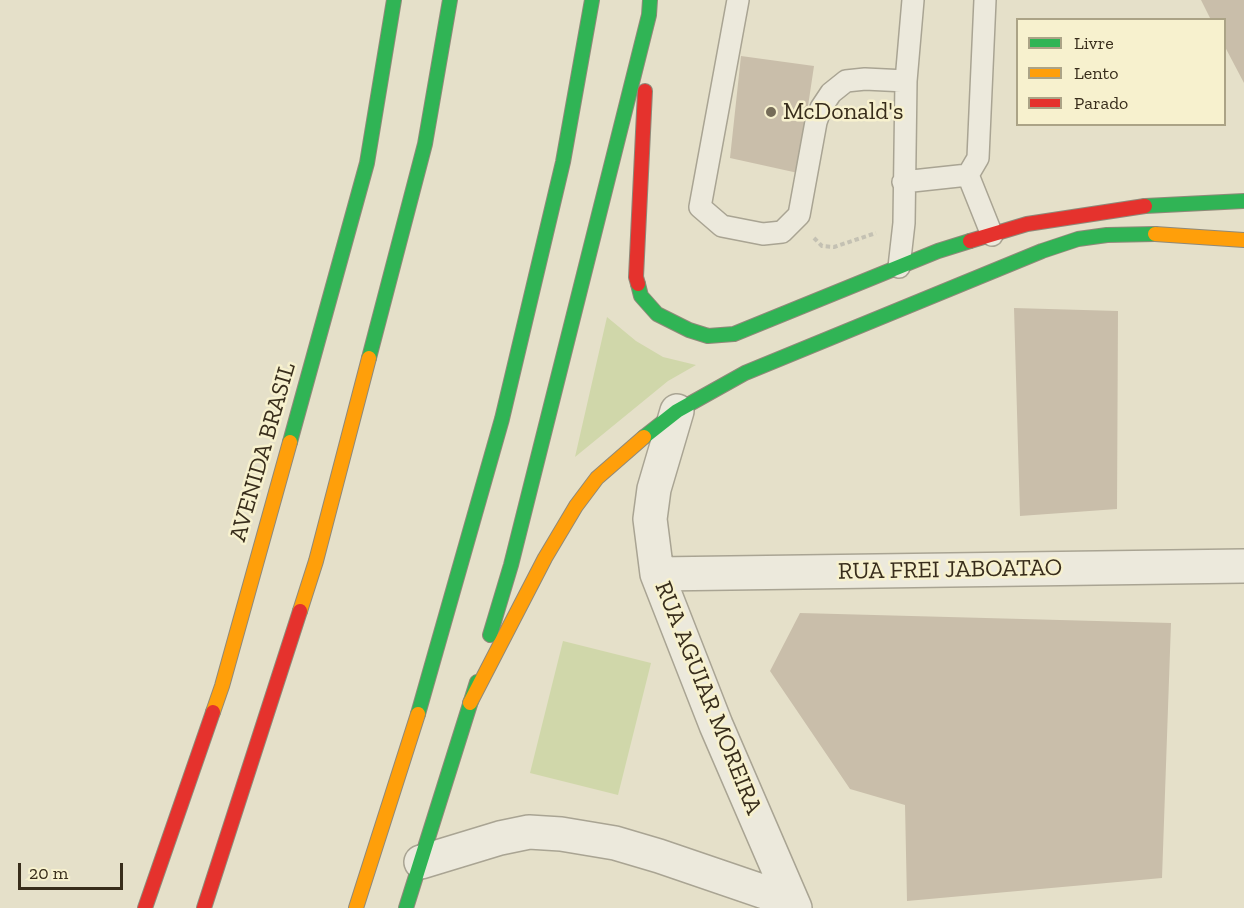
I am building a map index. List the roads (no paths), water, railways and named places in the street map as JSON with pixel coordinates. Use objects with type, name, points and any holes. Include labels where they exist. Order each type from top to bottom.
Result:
[{"type":"highway","name":"AVENIDA BRASIL","points":[[145,908],[222,686],[367,164],[394,0]]},
{"type":"highway","points":[[204,908],[316,561],[425,144],[450,0]]},
{"type":"highway","points":[[356,908],[432,670],[502,419],[563,162],[592,0]]},
{"type":"highway","points":[[650,0],[636,277],[641,296],[657,314],[689,330],[708,336],[734,334],[938,251],[1027,224],[1132,207],[1244,201]]},
{"type":"highway","points":[[406,908],[511,565],[649,15]]},
{"type":"highway","points":[[470,703],[545,558],[576,506],[597,478],[630,447],[677,411],[745,373],[1078,239],[1107,235],[1159,234],[1244,240]]},
{"type":"street","name":"RUA AGUIAR MOREIRA","points":[[677,411],[654,489],[650,519],[657,574],[716,725],[793,904]]},
{"type":"street","name":"RUA FREI JABOATAO","points":[[657,574],[1244,566]]},
{"type":"street","points":[[421,862],[529,832],[561,834],[615,843],[659,856],[793,904]]},
{"type":"lane","points":[[738,0],[700,207],[722,226],[763,234],[782,232],[800,214],[816,123],[820,108],[831,93],[846,81],[865,79],[906,81]]},
{"type":"lane","points":[[899,267],[904,223],[906,81],[913,0]]},
{"type":"lane","points":[[968,175],[978,158],[985,0]]},
{"type":"lane","points":[[903,182],[968,175]]},
{"type":"lane","points":[[968,175],[992,234]]},
{"type":"place","name":"McDonald's","points":[[771,112]]}]
